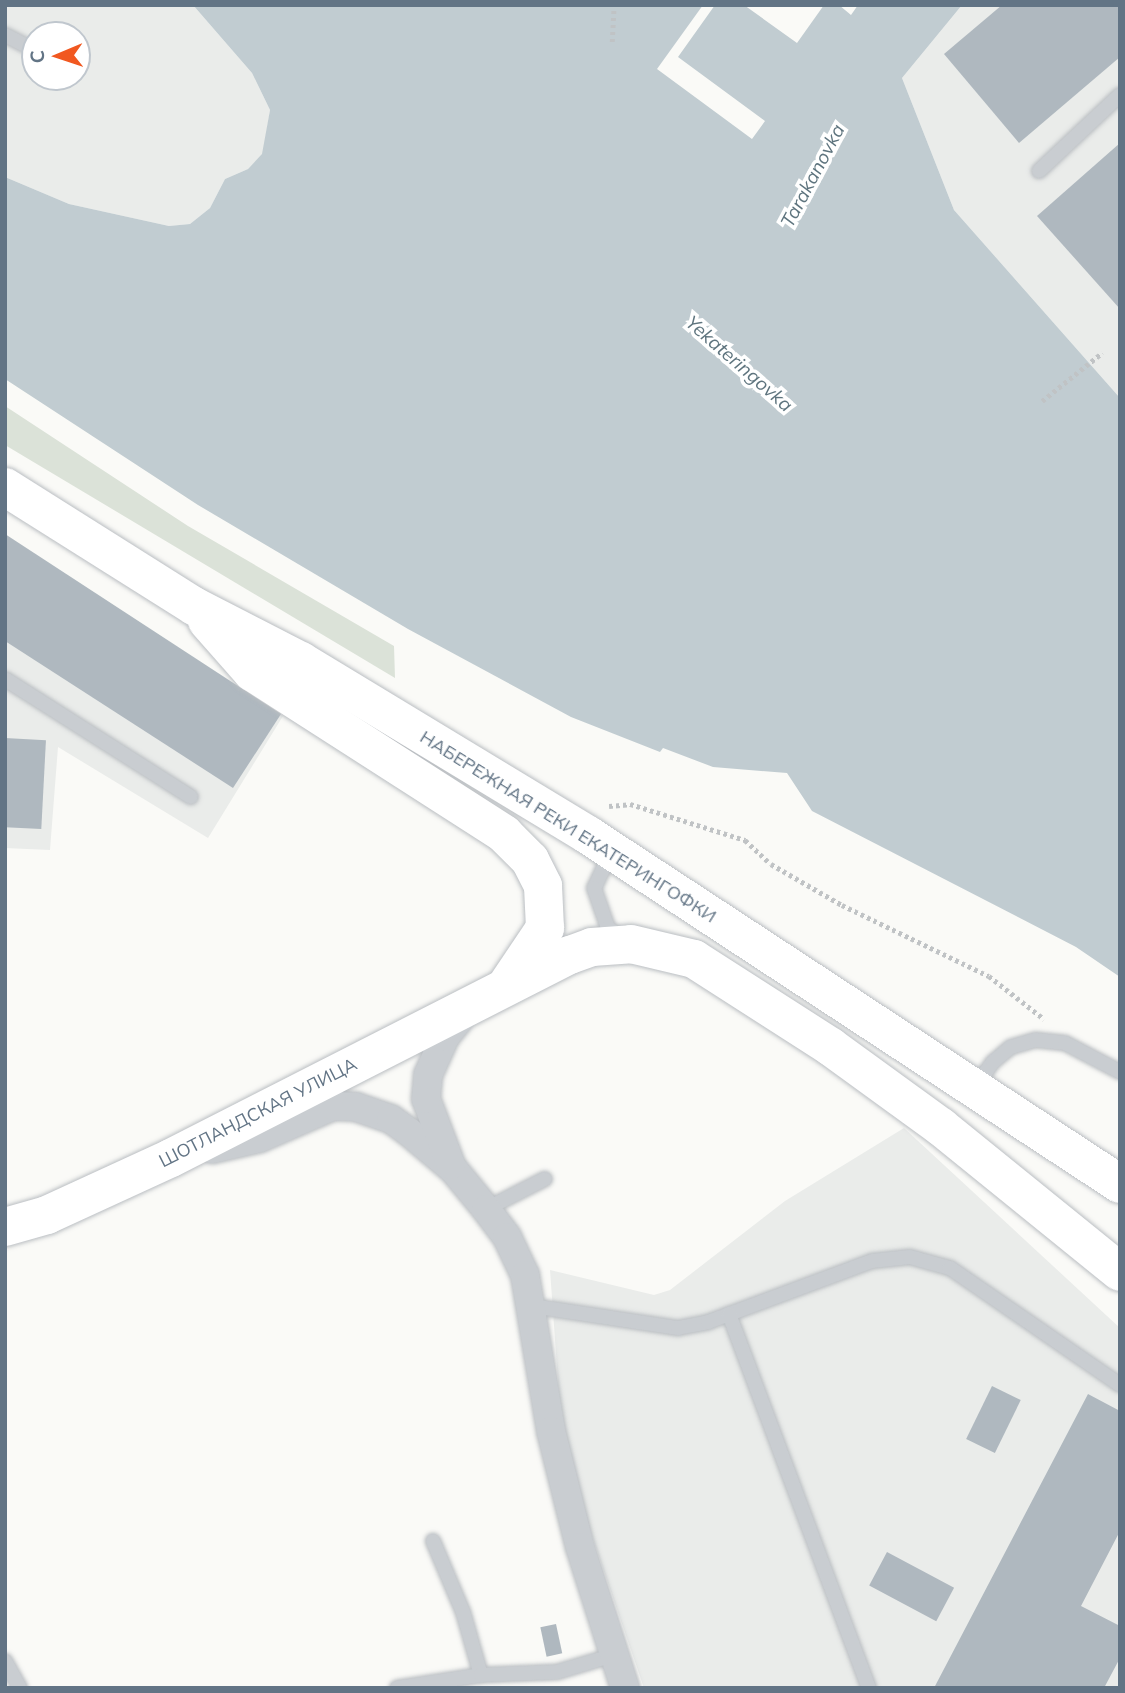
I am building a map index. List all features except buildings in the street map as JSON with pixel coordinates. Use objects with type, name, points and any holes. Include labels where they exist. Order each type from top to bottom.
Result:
[{"type":"main road","name":"НАБЕРЕЖНАЯ РЕКИ ЕКАТЕРИНГОФКИ","points":[[5,487],[194,606],[301,661],[611,851],[1120,1184]]},
{"type":"main road","points":[[194,606],[251,672],[504,834],[530,860],[543,886],[545,928],[490,994]]},
{"type":"main road","name":"ШОТЛАНДСКАЯ УЛИЦА","points":[[5,1227],[47,1215],[171,1158],[490,994],[592,947],[631,944],[694,959],[831,1047],[941,1127],[1120,1272]]},
{"type":"street","points":[[454,1170],[429,1110],[428,1075],[445,1037],[490,994]]},
{"type":"street","points":[[171,1158],[260,1138],[333,1106],[356,1107],[391,1119],[454,1170],[507,1237],[533,1306],[551,1431],[625,1688]]},
{"type":"lane","points":[[5,35],[21,43]]},
{"type":"lane","points":[[1039,171],[1120,95]]},
{"type":"lane","points":[[5,679],[191,797]]},
{"type":"lane","points":[[611,851],[594,888],[598,909],[608,928],[631,944]]},
{"type":"lane","points":[[974,1090],[993,1062],[1011,1047],[1036,1040],[1065,1043],[1120,1072]]},
{"type":"lane","points":[[486,1209],[545,1179]]},
{"type":"lane","points":[[533,1306],[678,1328],[729,1314],[872,1261],[910,1257],[950,1268],[1120,1385]]},
{"type":"lane","points":[[729,1314],[869,1688]]},
{"type":"lane","points":[[433,1541],[463,1612],[481,1675]]},
{"type":"lane","points":[[397,1688],[481,1675],[557,1672],[614,1655]]},
{"type":"lane","points":[[5,1661],[20,1688]]},
{"type":"path","points":[[612,42],[614,5]]},
{"type":"path","points":[[1042,401],[1102,353]]},
{"type":"path","points":[[607,807],[629,804],[745,841],[771,864],[842,905],[989,976],[1038,1012],[1065,1043]]},
{"type":"shaded area","points":[[5,5],[193,5],[252,73],[270,110],[263,154],[248,169],[225,179],[210,208],[190,224],[169,226],[69,204],[5,177]]},
{"type":"shaded area","points":[[962,5],[1120,5],[1120,398],[954,210],[902,78]]},
{"type":"shaded area","points":[[5,406],[188,526],[394,646],[395,678],[5,445]]},
{"type":"shaded area","points":[[5,537],[283,716],[208,838],[58,747],[50,850],[5,848]]},
{"type":"shaded area","points":[[904,1128],[1120,1328],[1120,1688],[644,1688],[581,1504],[561,1423],[550,1270],[654,1295],[670,1290],[785,1201]]},
{"type":"water","points":[[193,5],[744,5],[797,43],[824,5],[839,5],[851,15],[858,5],[962,5],[902,78],[954,210],[1120,398],[1120,977],[1076,947],[812,811],[787,773],[713,767],[663,748],[660,752],[571,717],[408,629],[198,505],[5,379],[5,177],[69,204],[169,226],[190,224],[210,208],[225,179],[248,169],[262,154],[270,110],[252,73]]},
{"type":"pier","points":[[703,5],[715,5],[678,57],[765,121],[752,139],[657,69]]},
{"type":"water label","name":"Tarakanovka","points":[[813,176]]},
{"type":"water label","name":"Yekateringovka","points":[[739,364]]}]
